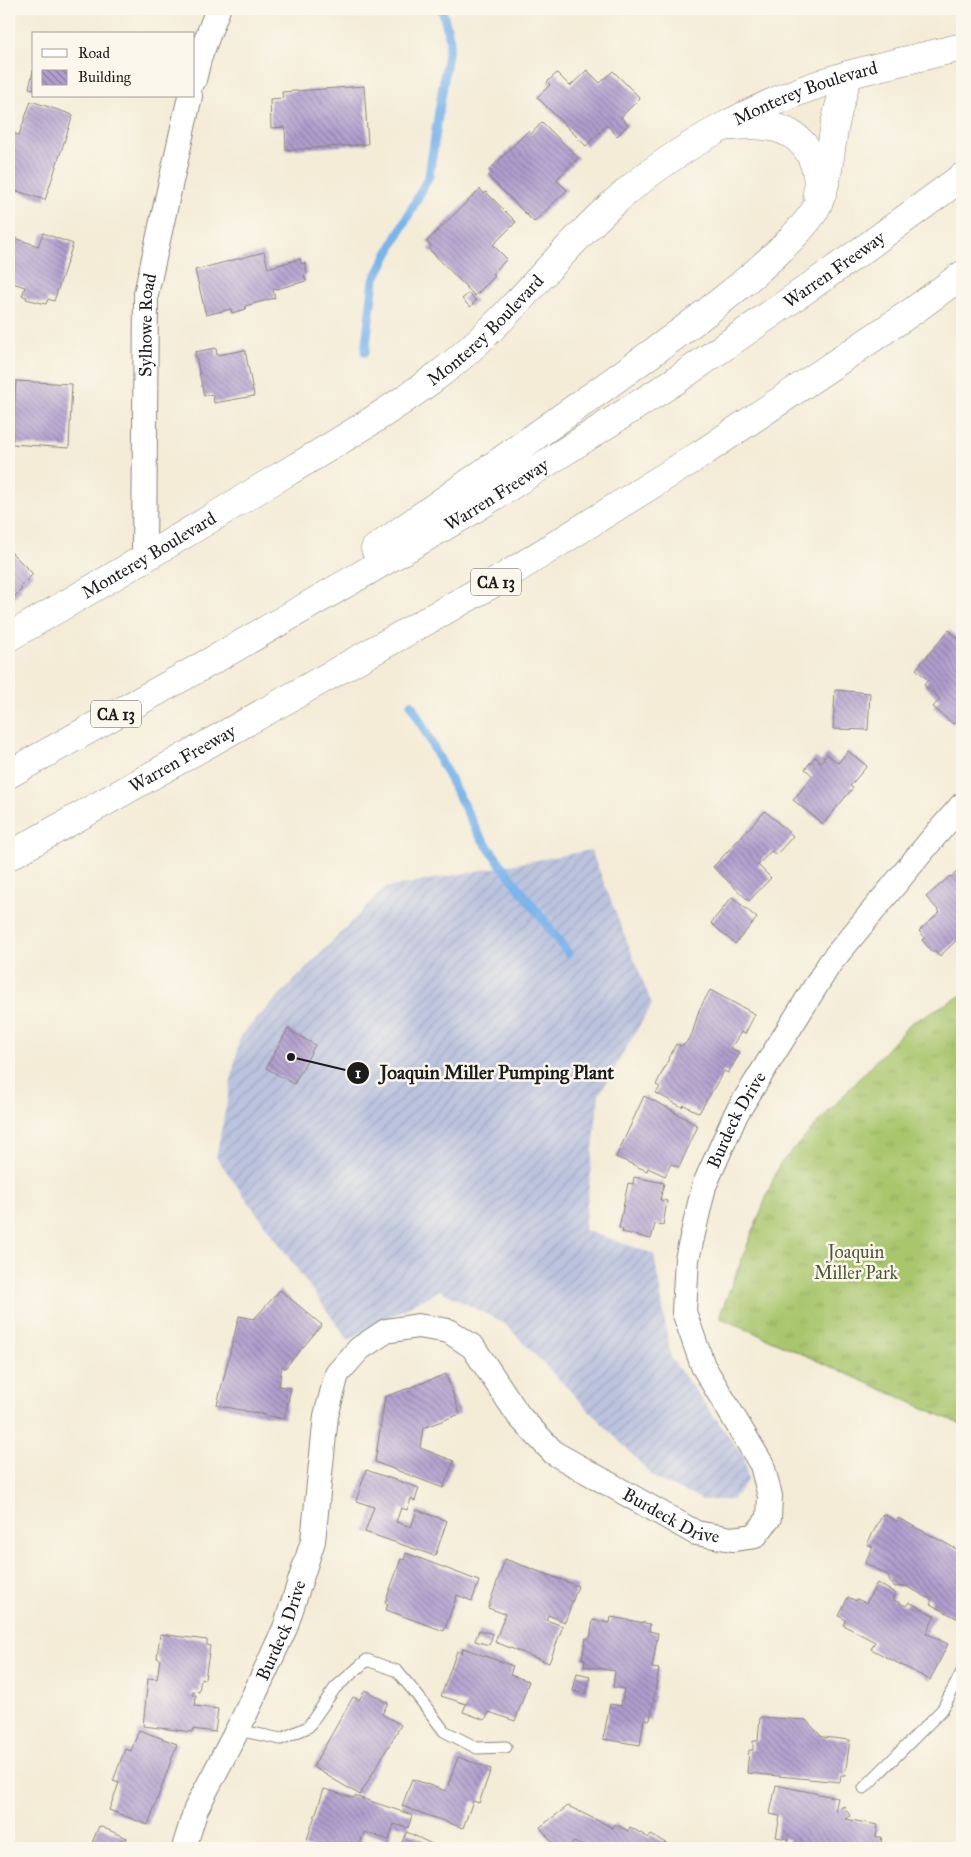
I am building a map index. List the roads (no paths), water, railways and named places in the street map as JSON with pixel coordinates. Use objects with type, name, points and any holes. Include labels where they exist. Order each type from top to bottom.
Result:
[{"type":"main road","name":"Monterey Boulevard","points":[[9,637],[144,559],[357,431],[442,373],[480,340],[608,208],[674,156],[723,127],[768,106],[848,75],[962,47]]},
{"type":"main road","points":[[224,654],[617,379],[745,283],[795,236],[814,212],[825,187],[831,163],[834,131],[848,75]]},
{"type":"main road","points":[[723,127],[749,124],[770,126],[790,133],[806,145],[815,163],[818,186],[814,212]]},
{"type":"main road","name":"Warren Freeway","points":[[9,774],[224,654],[468,513],[675,381],[868,246],[962,177]]},
{"type":"main road","name":"Warren Freeway","points":[[9,856],[499,580],[702,454],[913,311],[962,275]]},
{"type":"street","points":[[195,75],[198,59],[218,9]]},
{"type":"street","name":"Sylhowe Road","points":[[144,559],[146,294],[190,98]]},
{"type":"street","name":"Burdeck Drive","points":[[184,1848],[196,1809],[238,1730],[285,1628],[313,1541],[326,1416],[337,1374],[359,1349],[386,1331],[418,1326],[449,1331],[473,1347],[519,1416],[554,1454],[696,1533],[732,1539],[754,1536],[769,1518],[770,1496],[762,1465],[703,1366],[684,1312],[687,1259],[704,1186],[736,1114],[830,963],[932,838],[962,805]]},
{"type":"lane","points":[[238,1730],[281,1739],[308,1726],[335,1688],[368,1660],[397,1671],[444,1731],[477,1748],[506,1747]]},
{"type":"lane","points":[[864,1788],[942,1710],[962,1672]]},
{"type":"waterway","points":[[365,352],[374,280],[429,176],[450,40],[442,9]]},
{"type":"waterway","points":[[411,704],[479,835],[568,953]]},
{"type":"place","name":"Joaquin Miller Pumping Plant","points":[[291,1057]]},
{"type":"park label","name":"Joaquin Miller Park","points":[[856,1262]]}]
